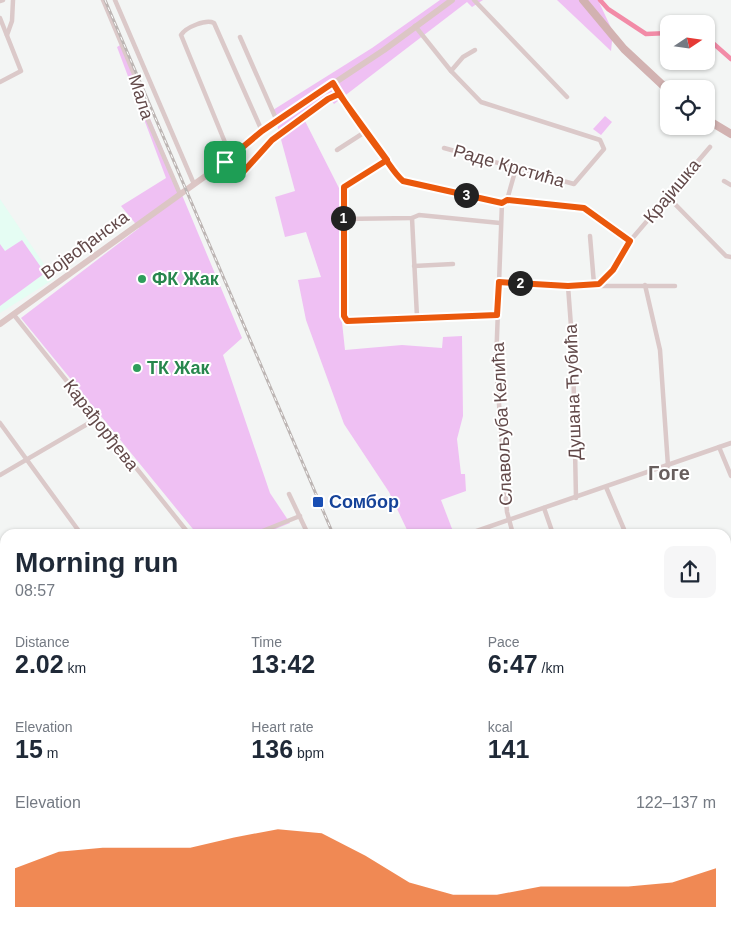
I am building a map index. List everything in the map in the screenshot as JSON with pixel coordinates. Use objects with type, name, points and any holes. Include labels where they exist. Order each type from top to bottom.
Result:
[{"type":"main road","points":[[583,0],[624,49],[660,83]]},
{"type":"main road","points":[[715,124],[731,134]]},
{"type":"street","points":[[7,35],[12,20],[13,0]]},
{"type":"street","name":"Мала","points":[[103,0],[134,74],[148,120],[180,194]]},
{"type":"street","points":[[115,0],[194,184]]},
{"type":"street","name":"Војвођанска","points":[[0,324],[225,162],[262,131],[384,50],[452,0]]},
{"type":"street","points":[[474,0],[567,97]]},
{"type":"street","points":[[0,18],[22,71],[0,82]]},
{"type":"street","points":[[231,157],[181,35],[183,31],[207,21],[214,23],[262,131]]},
{"type":"street","points":[[415,26],[451,71],[464,57],[476,50]]},
{"type":"street","points":[[240,38],[277,121]]},
{"type":"street","name":"Раде Крстића","points":[[444,148],[574,184],[604,148],[600,140],[484,104],[451,71]]},
{"type":"street","points":[[333,83],[365,132],[403,181],[502,203],[507,200],[584,208],[630,241]]},
{"type":"street","points":[[225,162],[236,171],[244,171],[272,140],[328,99],[339,94]]},
{"type":"street","points":[[337,150],[365,132]]},
{"type":"street","name":"Крајишка","points":[[596,284],[613,270],[630,241],[710,147]]},
{"type":"street","points":[[387,160],[346,184],[343,191],[346,320],[416,316],[497,315]]},
{"type":"street","points":[[507,200],[516,168]]},
{"type":"street","points":[[724,180],[731,185]]},
{"type":"street","points":[[668,196],[730,257]]},
{"type":"street","name":"Славољуба Келића","points":[[482,529],[508,520],[498,400],[497,315],[502,203]]},
{"type":"street","points":[[343,219],[412,218],[419,215],[500,222]]},
{"type":"street","points":[[412,218],[416,316]]},
{"type":"street","points":[[590,236],[596,284]]},
{"type":"street","points":[[414,266],[454,264]]},
{"type":"street","points":[[499,282],[568,286],[596,284],[675,286]]},
{"type":"street","points":[[645,285],[660,350],[668,466]]},
{"type":"street","name":"Душана Ћубића","points":[[568,286],[573,353],[576,498]]},
{"type":"street","name":"Карађорђева","points":[[14,315],[185,529]]},
{"type":"street","points":[[0,475],[96,419]]},
{"type":"street","points":[[0,423],[77,529]]},
{"type":"street","points":[[511,529],[508,520],[731,444]]},
{"type":"street","points":[[719,447],[731,476]]},
{"type":"street","points":[[606,487],[624,529]]},
{"type":"street","points":[[290,494],[306,529]]},
{"type":"street","points":[[544,508],[551,529]]},
{"type":"street","points":[[268,529],[300,516]]},
{"type":"shaded area","points":[[440,0],[483,0],[472,7],[467,2],[334,104],[330,99],[304,119],[340,190],[341,313],[345,350],[402,345],[442,348],[443,337],[462,336],[463,416],[457,439],[461,474],[465,474],[466,491],[441,500],[452,529],[407,529],[389,492],[344,424],[306,320],[298,280],[321,277],[306,232],[285,237],[275,197],[295,191],[273,110],[372,48]]},
{"type":"shaded area","points":[[557,0],[598,0],[613,32],[611,51]]},
{"type":"shaded area","points":[[122,44],[138,90],[242,338],[223,355],[270,493],[290,523],[275,529],[193,529],[21,318],[139,228],[121,206],[166,178],[117,47]]},
{"type":"shaded area","points":[[605,116],[612,122],[601,135],[593,129]]},
{"type":"shaded area","points":[[0,199],[54,279],[0,313]]},
{"type":"shaded area","points":[[22,240],[45,273],[0,306],[0,244],[5,251]]},
{"type":"waterway","points":[[600,0],[608,9],[646,34],[660,33]]},
{"type":"waterway","points":[[715,45],[731,59]]},
{"type":"railway","points":[[105,0],[331,529]]},
{"type":"place","name":"ФК Жак","points":[[142,279]]},
{"type":"place","name":"ТК Жак","points":[[137,368]]},
{"type":"place","name":"Сомбор","points":[[318,502]]},
{"type":"district","name":"Гоге","points":[[669,473]]},
{"type":"route","points":[[225,162],[236,171],[244,171],[272,140],[328,99],[339,94],[387,160],[346,184],[343,191],[344,316],[347,321],[416,316],[497,315],[499,282],[568,286],[599,284],[613,270],[630,241],[584,208],[507,200],[502,203],[403,181],[399,178],[387,160],[365,132],[339,94],[333,83],[262,131],[225,162]]}]
